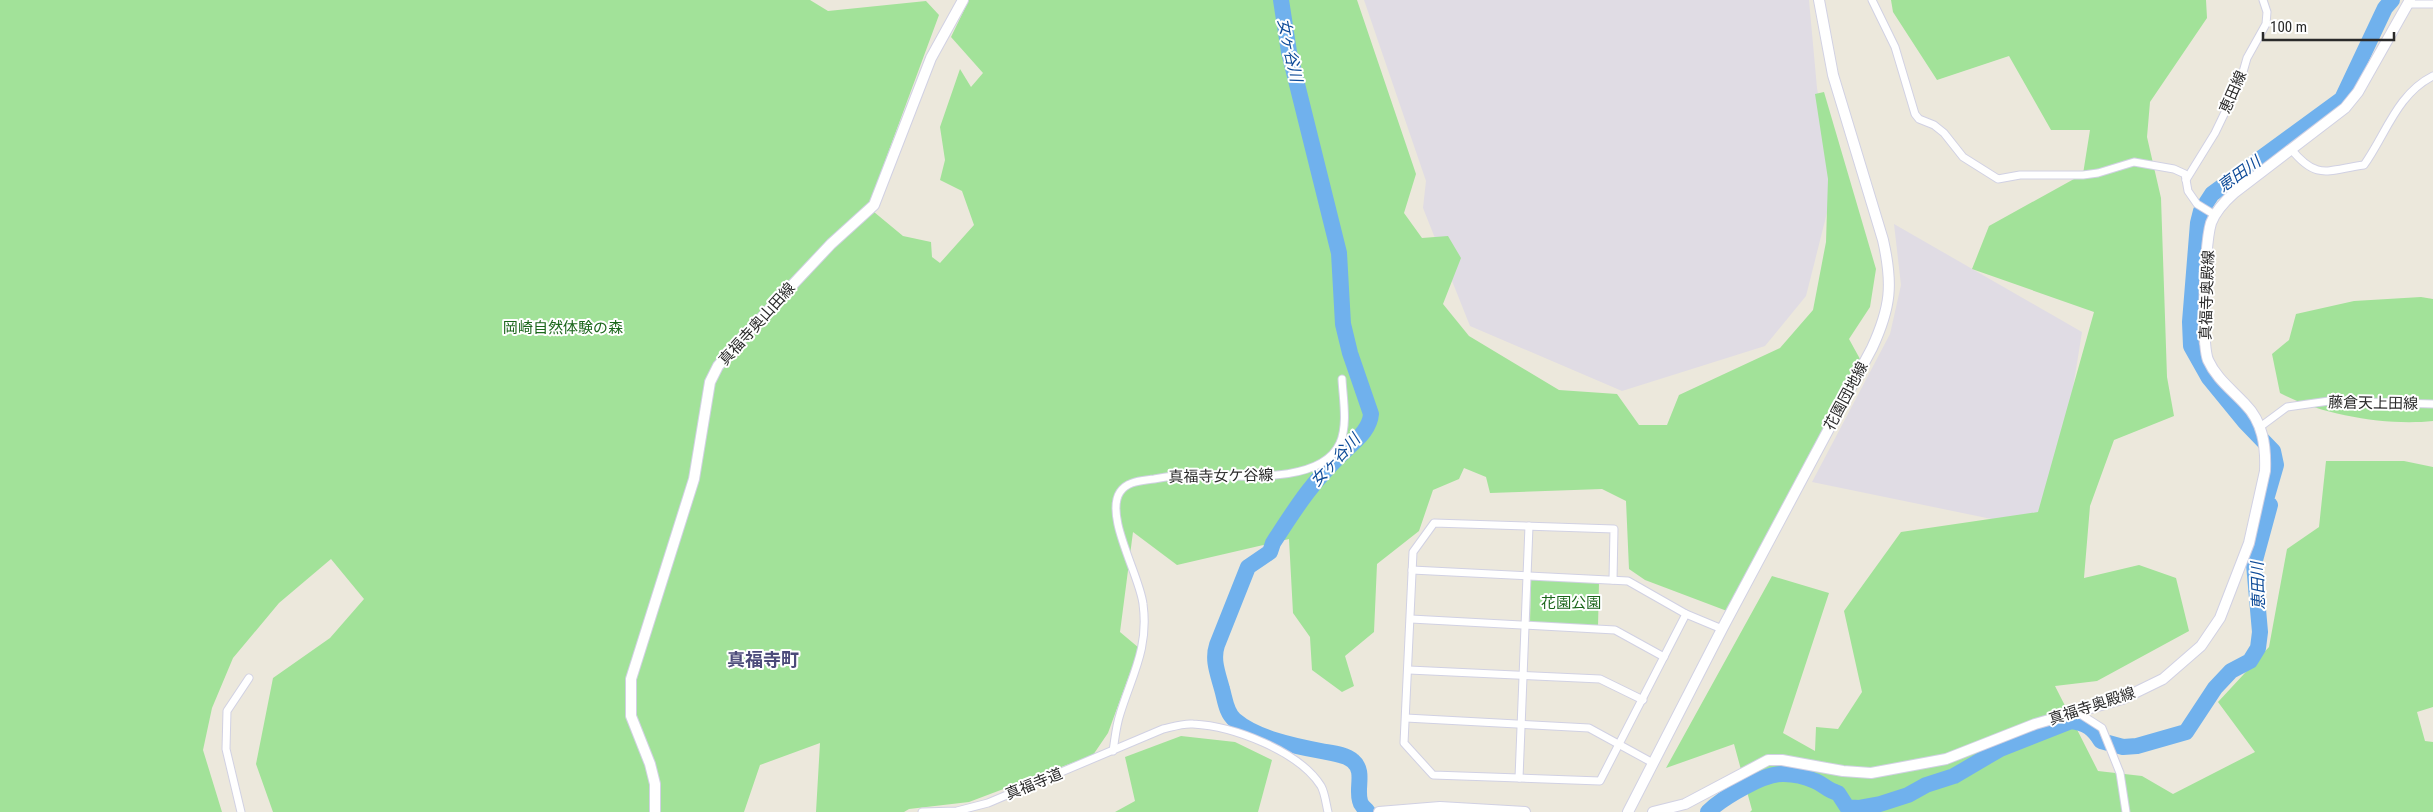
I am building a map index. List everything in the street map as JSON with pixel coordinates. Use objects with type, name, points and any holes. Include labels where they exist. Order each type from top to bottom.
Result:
[{"type":"street","name":"真福寺奥山田線","points":[[655,812],[655,784],[650,764],[631,716],[631,679],[694,479],[710,382],[718,366],[735,346],[831,244],[874,205],[932,58],[964,0]]},
{"type":"street","name":"花園団地線","points":[[1628,812],[1722,629],[1872,348],[1882,325],[1889,300],[1889,265],[1833,75],[1819,0]]},
{"type":"street","points":[[1872,0],[1895,47],[1915,114],[1919,119],[1934,125],[1944,133],[1963,157],[1987,173],[1998,179],[2020,175],[2083,175],[2098,173],[2134,162],[2174,169],[2185,174],[2188,191],[2200,205],[2213,214]]},
{"type":"street","name":"恵田線","points":[[2186,180],[2214,133],[2241,79],[2247,58],[2266,24],[2267,12],[2263,0]]},
{"type":"street","points":[[2409,2],[2433,4]]},
{"type":"street","name":"真福寺奥殿線","points":[[1653,812],[1685,804],[1768,760],[1782,760],[1843,771],[1871,772],[1946,758],[2035,724],[2122,699],[2164,679],[2201,646],[2212,632],[2224,609],[2249,543],[2265,471],[2265,446],[2260,427],[2246,405],[2219,378],[2205,351],[2204,316],[2209,241],[2213,214],[2234,193],[2345,108],[2353,99],[2409,2]]},
{"type":"street","points":[[2291,149],[2302,162],[2314,171],[2330,171],[2364,165],[2411,90],[2433,76]]},
{"type":"street","name":"真福寺女ケ谷線","points":[[1113,752],[1120,715],[1140,660],[1144,622],[1138,579],[1116,520],[1115,507],[1118,494],[1127,484],[1146,480],[1185,475],[1276,476],[1301,471],[1322,462],[1334,452],[1342,437],[1344,428],[1342,379]]},
{"type":"street","name":"藤倉天上田線","points":[[2260,427],[2287,408],[2329,401],[2433,404]]},
{"type":"street","points":[[1613,580],[1614,529],[1434,524],[1413,552],[1409,670],[1404,743],[1433,775],[1600,781],[1686,614]]},
{"type":"street","points":[[1519,778],[1529,526]]},
{"type":"street","points":[[1412,570],[1628,581],[1686,614],[1722,629]]},
{"type":"street","points":[[1411,620],[1615,630],[1664,657]]},
{"type":"street","points":[[1409,670],[1600,679],[1643,700]]},
{"type":"street","points":[[241,812],[226,749],[227,711],[249,678]]},
{"type":"street","points":[[2077,712],[2102,728],[2120,772],[2126,812]]},
{"type":"street","points":[[1406,718],[1589,728],[1653,764]]},
{"type":"street","name":"真福寺道","points":[[922,812],[957,810],[988,803],[1113,752],[1163,729],[1191,724],[1238,731],[1260,741],[1309,769],[1323,788],[1328,812]]},
{"type":"street","points":[[1379,812],[1440,807],[1525,812]]},
{"type":"shaded area","points":[[1364,0],[1809,0],[1817,88],[1834,185],[1806,296],[1765,346],[1622,391],[1470,326],[1423,208],[1426,181]]},
{"type":"shaded area","points":[[1894,224],[2082,332],[2050,531],[1812,482],[1890,334],[1901,285]]},
{"type":"green space","name":"岡崎自然体験の森","points":[[0,0],[810,0],[828,11],[926,1],[939,15],[868,207],[903,236],[931,242],[932,257],[940,263],[974,225],[962,191],[940,180],[945,160],[940,127],[960,69],[971,87],[983,73],[951,37],[969,0],[1357,0],[1416,174],[1404,213],[1422,238],[1448,236],[1461,258],[1443,304],[1469,336],[1559,390],[1617,394],[1639,425],[1667,425],[1679,395],[1780,348],[1813,310],[1826,242],[1828,179],[1815,94],[1824,92],[1876,269],[1870,307],[1849,339],[1860,359],[1727,611],[1645,580],[1629,569],[1626,501],[1602,489],[1490,493],[1486,477],[1464,468],[1459,479],[1433,490],[1419,531],[1377,564],[1374,632],[1345,656],[1354,686],[1342,692],[1312,670],[1310,637],[1293,613],[1289,539],[1177,565],[1133,532],[1120,632],[1139,648],[1108,733],[1093,755],[969,802],[909,809],[904,812],[816,812],[820,743],[760,765],[744,812],[273,812],[256,764],[273,678],[330,638],[364,599],[331,559],[279,603],[233,658],[212,708],[203,750],[222,812],[0,812]]},
{"type":"green space","points":[[1891,0],[2206,0],[2207,18],[2150,102],[2147,137],[2161,198],[2167,377],[2174,416],[2114,440],[2090,506],[2084,578],[2139,565],[2176,578],[2189,631],[2097,681],[2055,686],[2098,771],[2142,776],[2173,794],[2255,752],[2218,702],[2269,647],[2287,549],[2319,527],[2326,461],[2404,461],[2433,467],[2433,707],[2417,712],[2425,741],[2433,742],[2433,812],[1750,812],[1752,810],[1734,744],[1666,768],[1772,576],[1829,593],[1783,733],[1815,751],[1816,727],[1838,729],[1862,692],[1844,611],[1901,532],[2038,512],[2094,312],[1972,269],[1989,226],[2083,174],[2090,130],[2051,130],[2009,56],[1937,80],[1893,12]]},
{"type":"green space","points":[[2421,297],[2433,299],[2433,421],[2395,422],[2354,417],[2296,401],[2280,393],[2272,354],[2289,340],[2296,314],[2354,301]]},
{"type":"green space","name":"花園公園","points":[[1531,579],[1599,582],[1598,627],[1530,624]]},
{"type":"green space","points":[[1181,736],[1235,742],[1272,760],[1258,812],[1115,812],[1135,801],[1125,757]]},
{"type":"waterway","name":"女ヶ谷川","points":[[1281,0],[1289,52],[1339,253],[1343,324],[1350,353],[1371,414],[1364,432],[1317,480],[1273,543],[1270,552],[1248,567],[1217,645],[1215,662],[1226,706],[1235,720],[1264,736],[1299,747],[1338,754],[1353,761],[1359,770],[1361,805],[1368,812]]},
{"type":"waterway","name":"恵田川","points":[[1708,812],[1714,806],[1744,787],[1766,778],[1784,774],[1800,776],[1818,782],[1831,791],[1838,793],[1847,807],[1858,808],[1880,804],[1954,776],[2000,749],[2071,721],[2089,727],[2101,741],[2123,747],[2137,746],[2186,732],[2215,688],[2231,671],[2250,661],[2258,648],[2260,632],[2254,564],[2270,505],[2265,503],[2276,465],[2273,451],[2245,422],[2209,378],[2191,346],[2190,322],[2198,223],[2201,211],[2212,194],[2342,99],[2385,8],[2392,0]]},
{"type":"district","name":"真福寺町","points":[[763,659]]}]
